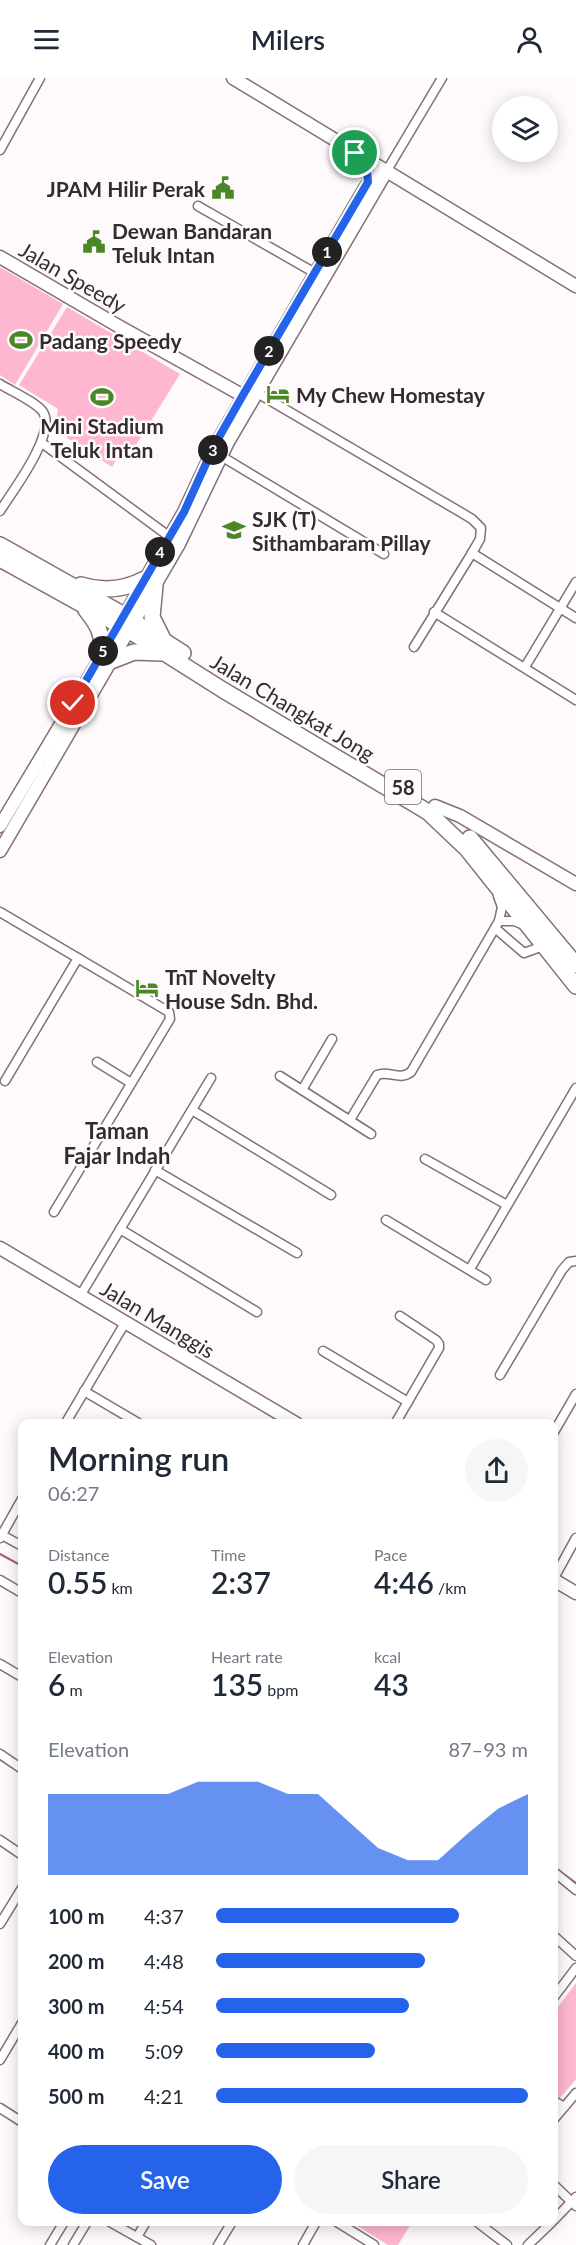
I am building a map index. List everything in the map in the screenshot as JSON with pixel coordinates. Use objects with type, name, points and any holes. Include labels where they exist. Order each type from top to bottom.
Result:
[{"type":"highway","name":"Jalan Changkat Jong","points":[[0,545],[58,578],[428,812],[455,836],[576,984]]},
{"type":"highway","name":"Jalan Changkat Jong","points":[[0,559],[82,605],[126,623]]},
{"type":"highway","points":[[58,578],[101,590],[150,583],[152,617],[165,647],[106,658],[100,628],[82,605]]},
{"type":"highway","name":"Jalan Changkat Jong","points":[[165,647],[435,806],[451,818],[470,837],[574,962]]},
{"type":"highway","points":[[574,962],[570,970],[576,984]]},
{"type":"street","points":[[0,150],[40,78]]},
{"type":"street","points":[[233,78],[576,286]]},
{"type":"street","points":[[310,292],[315,273],[373,185],[386,172],[442,78]]},
{"type":"street","points":[[355,153],[373,185]]},
{"type":"street","points":[[373,185],[411,187]]},
{"type":"street","points":[[0,851],[106,658],[174,541],[250,394],[373,185]]},
{"type":"street","points":[[198,206],[315,273]]},
{"type":"street","name":"Jalan Speedy","points":[[0,257],[120,327],[250,394]]},
{"type":"street","points":[[0,384],[33,404],[44,414],[46,428],[42,442],[0,511]]},
{"type":"street","points":[[250,394],[472,519],[481,528],[480,539],[414,647]]},
{"type":"street","points":[[42,442],[174,541]]},
{"type":"street","points":[[216,460],[384,554]]},
{"type":"street","points":[[472,553],[576,618]]},
{"type":"street","points":[[525,668],[576,582]]},
{"type":"street","points":[[434,612],[576,700]]},
{"type":"street","points":[[0,826],[106,658]]},
{"type":"street","points":[[435,806],[460,816],[576,884]]},
{"type":"street","points":[[350,1120],[377,1075],[384,1073],[400,1077],[411,1072],[497,925],[502,907],[493,884]]},
{"type":"street","points":[[0,912],[169,1012],[171,1016],[54,1212]]},
{"type":"street","points":[[497,925],[514,921],[529,929]]},
{"type":"street","points":[[497,925],[524,953],[543,946]]},
{"type":"street","points":[[5,1081],[78,958]]},
{"type":"street","points":[[302,1090],[332,1039]]},
{"type":"street","points":[[97,1062],[131,1083]]},
{"type":"street","points":[[280,1076],[371,1134]]},
{"type":"street","points":[[80,1296],[211,1078]]},
{"type":"street","points":[[470,1269],[576,1088]]},
{"type":"street","points":[[192,1110],[331,1195]]},
{"type":"street","points":[[424,1159],[507,1204]]},
{"type":"street","points":[[155,1170],[297,1253]]},
{"type":"street","points":[[386,1220],[486,1280]]},
{"type":"street","points":[[120,1229],[257,1312]]},
{"type":"street","name":"Jalan Manggis","points":[[0,1248],[289,1419]]},
{"type":"street","points":[[500,1375],[562,1270],[569,1262],[576,1261]]},
{"type":"street","points":[[398,1419],[435,1357],[439,1344],[400,1316]]},
{"type":"street","points":[[68,1419],[126,1323]]},
{"type":"street","points":[[323,1351],[408,1402]]},
{"type":"street","points":[[84,1391],[132,1419]]},
{"type":"street","points":[[558,1425],[576,1394]]},
{"type":"street","points":[[18,1506],[1,1536],[18,1544]]},
{"type":"street","points":[[558,1572],[576,1538]]},
{"type":"street","points":[[0,1580],[18,1591]]},
{"type":"street","points":[[558,1582],[576,1593]]},
{"type":"street","points":[[1,1668],[18,1675]]},
{"type":"street","points":[[0,1754],[18,1766]]},
{"type":"street","points":[[0,1840],[18,1852]]},
{"type":"street","points":[[558,1875],[576,1890]]},
{"type":"street","points":[[0,1923],[18,1894]]},
{"type":"street","points":[[558,1940],[576,1956]]},
{"type":"street","points":[[558,1992],[576,1968]]},
{"type":"street","points":[[0,2060],[18,2030]]},
{"type":"street","points":[[558,2114],[576,2093]]},
{"type":"street","points":[[558,2103],[564,2107]]},
{"type":"street","points":[[0,2108],[18,2119]]},
{"type":"street","points":[[558,2189],[574,2202],[558,2216]]},
{"type":"street","points":[[50,2245],[62,2226]]},
{"type":"street","points":[[73,2245],[85,2226]]},
{"type":"street","points":[[117,2226],[151,2245]]},
{"type":"street","points":[[137,2237],[144,2226]]},
{"type":"street","points":[[218,2245],[230,2226]]},
{"type":"street","points":[[303,2245],[314,2226]]},
{"type":"street","points":[[344,2226],[375,2245]]},
{"type":"street","points":[[482,2226],[507,2245]]},
{"type":"street","points":[[528,2245],[548,2226]]},
{"type":"shaded area","name":"Padang Speedy","points":[[0,267],[63,304],[15,385],[0,375]]},
{"type":"shaded area","name":"Mini Stadium Teluk Intan","points":[[67,307],[180,374],[131,453],[122,449],[112,467],[55,430],[58,409],[19,385]]},
{"type":"shaded area","points":[[576,1983],[576,2079],[560,2098],[558,2097],[558,2007]]},
{"type":"shaded area","points":[[357,2226],[410,2226],[398,2245],[388,2245]]},
{"type":"waterway","points":[[0,1554],[18,1564]]},
{"type":"waterway","points":[[558,1870],[576,1883]]},
{"type":"place","name":"JPAM Hilir Perak","points":[[223,188]]},
{"type":"place","name":"Dewan Bandaran Teluk Intan","points":[[94,242]]},
{"type":"place","name":"Padang Speedy","points":[[21,340]]},
{"type":"place","name":"My Chew Homestay","points":[[278,394]]},
{"type":"place","name":"Mini Stadium Teluk Intan","points":[[102,397]]},
{"type":"place","name":"SJK (T) Sithambaram Pillay","points":[[234,530]]},
{"type":"place","name":"TnT Novelty House Sdn. Bhd.","points":[[147,988]]},
{"type":"district","name":"Taman Fajar Indah","points":[[117,1142]]},
{"type":"route","points":[[73,703],[184,512],[214,446],[368,182],[367,171],[355,153]]}]
